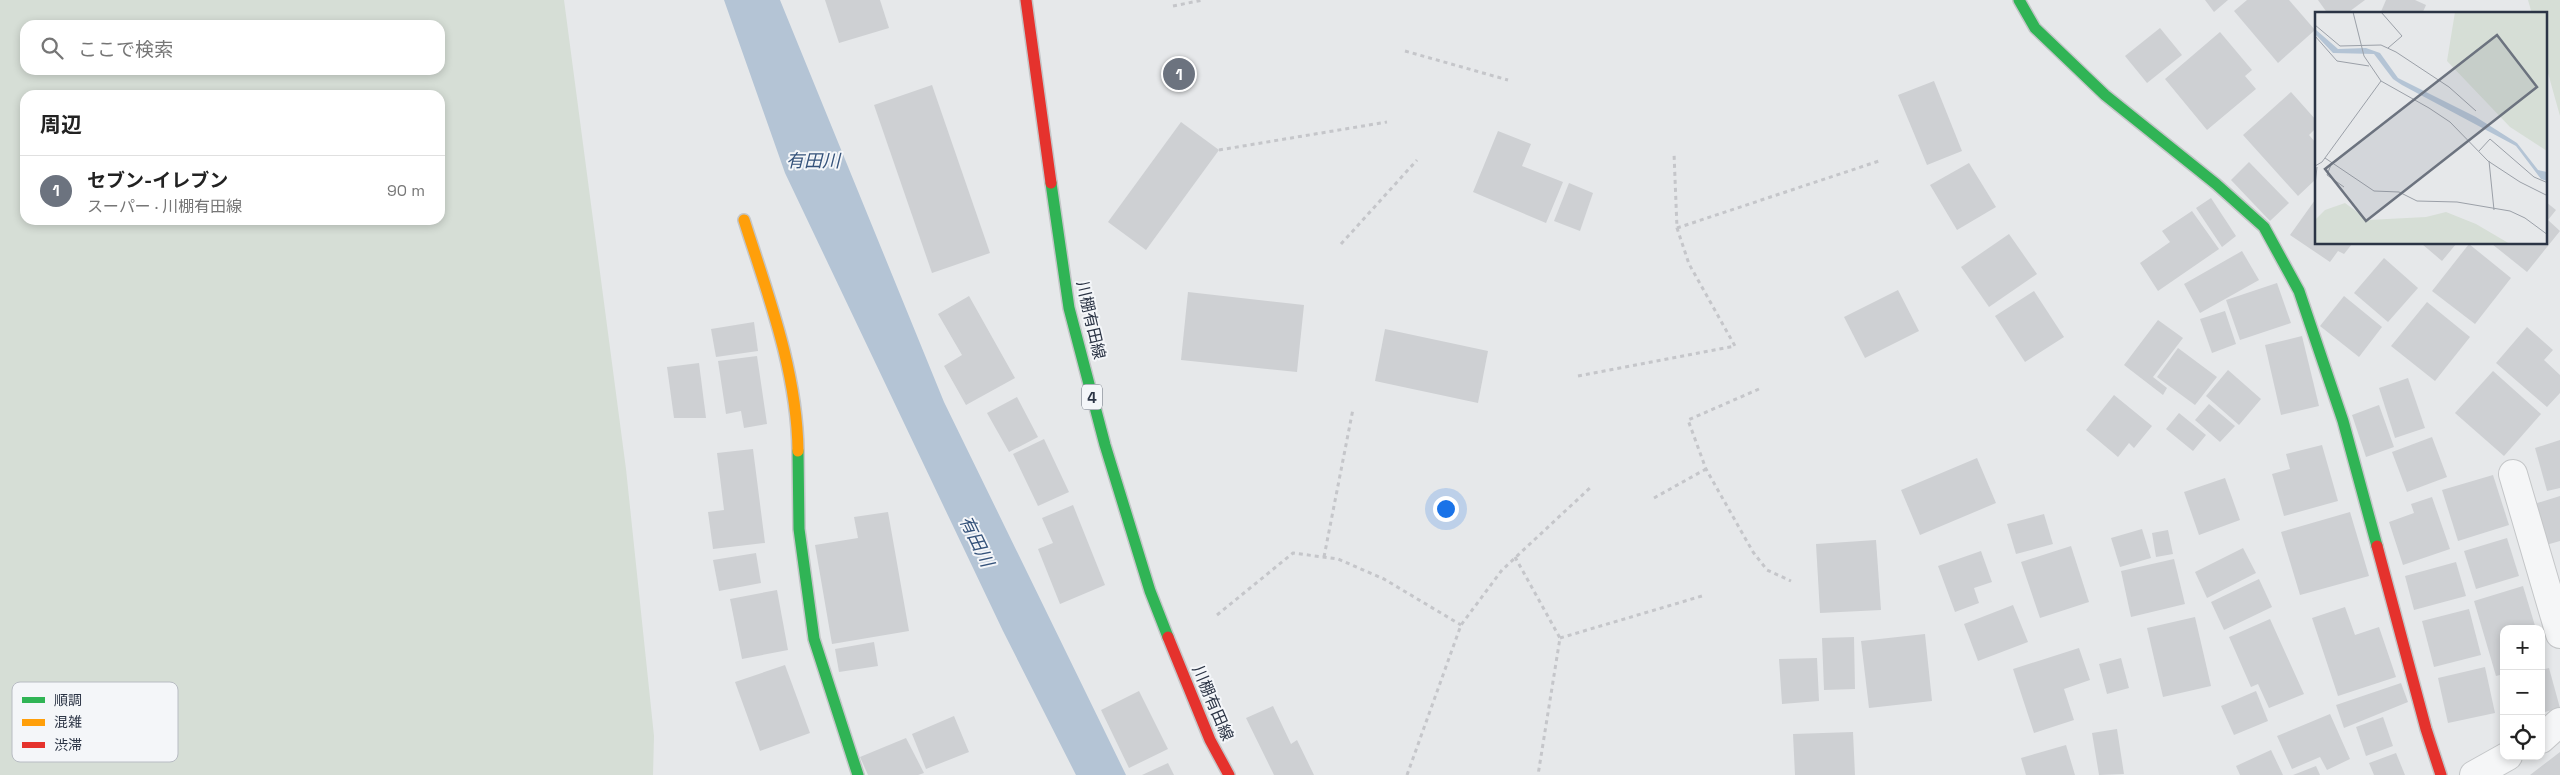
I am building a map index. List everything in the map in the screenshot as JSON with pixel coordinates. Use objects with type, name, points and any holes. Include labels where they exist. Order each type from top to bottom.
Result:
[{"type":"street","name":"川棚有田線","points":[[1026,0],[1069,308],[1076,336],[1105,445],[1150,591],[1210,740],[1229,775]]},
{"type":"street","points":[[2019,0],[2035,28],[2105,95],[2216,184],[2264,227],[2299,291],[2343,421],[2423,720],[2441,775]]},
{"type":"street","points":[[744,220],[783,340],[798,430],[799,529],[814,638],[858,775]]},
{"type":"street","points":[[2513,474],[2560,634]]},
{"type":"street","points":[[2545,735],[2560,722]]},
{"type":"street","points":[[2474,775],[2501,760]]},
{"type":"path","points":[[1174,6],[1203,0]]},
{"type":"path","points":[[1405,50],[1508,80]]},
{"type":"path","points":[[1219,150],[1387,122]]},
{"type":"path","points":[[1578,376],[1736,346],[1689,264],[1677,228],[1674,153]]},
{"type":"path","points":[[1341,244],[1417,160]]},
{"type":"path","points":[[1677,228],[1882,160]]},
{"type":"path","points":[[1759,389],[1688,420],[1706,469],[1753,552],[1766,570],[1792,581]]},
{"type":"path","points":[[1324,557],[1352,409]]},
{"type":"path","points":[[1654,498],[1706,469]]},
{"type":"path","points":[[1408,775],[1461,625],[1502,570],[1592,486]]},
{"type":"path","points":[[1217,615],[1293,553],[1338,559],[1384,580],[1461,625]]},
{"type":"path","points":[[1515,557],[1560,638],[1538,775]]},
{"type":"path","points":[[1560,638],[1702,596]]},
{"type":"shaded area","points":[[0,0],[564,0],[626,469],[654,736],[653,775],[0,775]]},
{"type":"shaded area","points":[[2528,0],[2560,0],[2560,116],[2548,73],[2548,12],[2531,12]]},
{"type":"water","name":"有田川","points":[[724,0],[780,0],[944,402],[1126,775],[1076,775],[1003,631],[785,173]]},
{"type":"building","points":[[825,0],[880,0],[889,28],[839,43]]},
{"type":"building","points":[[2205,0],[2228,0],[2214,12]]},
{"type":"building","points":[[2247,0],[2289,0],[2315,30],[2278,63],[2234,11]]},
{"type":"building","points":[[2318,0],[2365,0],[2349,12],[2327,12]]},
{"type":"building","points":[[2386,0],[2415,0],[2426,5],[2423,12],[2381,12]]},
{"type":"building","points":[[2160,28],[2182,55],[2147,83],[2125,56]]},
{"type":"building","points":[[2220,32],[2252,70],[2245,76],[2256,89],[2207,130],[2165,79]]},
{"type":"building","points":[[1934,81],[1962,151],[1927,165],[1898,95]]},
{"type":"building","points":[[932,85],[990,253],[932,273],[874,105]]},
{"type":"building","points":[[2291,92],[2315,119],[2315,129],[2309,135],[2315,142],[2315,180],[2298,196],[2243,135]]},
{"type":"building","points":[[1181,122],[1219,150],[1146,250],[1108,222]]},
{"type":"building","points":[[1498,131],[1531,144],[1522,166],[1563,182],[1546,223],[1473,192]]},
{"type":"building","points":[[2249,162],[2289,203],[2270,221],[2231,180]]},
{"type":"building","points":[[1969,163],[1996,207],[1957,230],[1930,185]]},
{"type":"building","points":[[1569,183],[1593,193],[1580,231],[1554,221]]},
{"type":"building","points":[[2211,198],[2236,236],[2222,247],[2196,208]]},
{"type":"building","points":[[2315,200],[2315,245],[2351,245],[2344,254],[2338,251],[2330,262],[2290,235]]},
{"type":"building","points":[[2548,204],[2556,210],[2548,220]]},
{"type":"building","points":[[2192,211],[2219,249],[2158,291],[2140,263],[2170,242],[2162,231]]},
{"type":"building","points":[[2548,220],[2560,231],[2527,272],[2493,245],[2548,245]]},
{"type":"building","points":[[2009,234],[2037,274],[1989,307],[1961,267]]},
{"type":"building","points":[[2423,245],[2455,245],[2442,261]]},
{"type":"building","points":[[2468,245],[2511,278],[2475,324],[2432,291]]},
{"type":"building","points":[[2242,251],[2259,280],[2200,313],[2184,284]]},
{"type":"building","points":[[2384,258],[2418,288],[2388,322],[2354,293]]},
{"type":"building","points":[[2277,283],[2291,323],[2240,340],[2226,300]]},
{"type":"building","points":[[1898,290],[1919,331],[1865,358],[1844,317]]},
{"type":"building","points":[[2034,291],[2064,337],[2025,362],[1995,316]]},
{"type":"building","points":[[1188,292],[1304,305],[1297,372],[1181,360]]},
{"type":"building","points":[[969,296],[1015,378],[966,405],[944,366],[962,355],[938,314]]},
{"type":"building","points":[[2344,296],[2382,327],[2359,357],[2320,326]]},
{"type":"building","points":[[2427,302],[2470,337],[2435,381],[2391,346]]},
{"type":"building","points":[[2225,311],[2236,344],[2212,353],[2200,319]]},
{"type":"building","points":[[2158,320],[2183,338],[2153,377],[2167,388],[2163,395],[2124,365]]},
{"type":"building","points":[[754,322],[758,351],[716,357],[711,329]]},
{"type":"building","points":[[2527,327],[2553,350],[2544,360],[2560,375],[2560,393],[2547,407],[2496,363]]},
{"type":"building","points":[[1385,329],[1488,351],[1478,403],[1375,381]]},
{"type":"building","points":[[2302,336],[2319,406],[2281,415],[2265,345]]},
{"type":"building","points":[[2178,348],[2217,377],[2195,405],[2157,377]]},
{"type":"building","points":[[757,356],[767,424],[744,428],[741,411],[726,414],[718,361]]},
{"type":"building","points":[[699,363],[706,418],[674,418],[667,367]]},
{"type":"building","points":[[2228,370],[2261,399],[2239,425],[2206,396]]},
{"type":"building","points":[[2493,371],[2541,414],[2504,456],[2455,413]]},
{"type":"building","points":[[2408,378],[2425,428],[2395,438],[2379,388]]},
{"type":"building","points":[[2114,395],[2152,426],[2134,448],[2129,443],[2118,457],[2086,430]]},
{"type":"building","points":[[1017,397],[1038,437],[1009,452],[987,413]]},
{"type":"building","points":[[2209,404],[2235,426],[2220,442],[2195,420]]},
{"type":"building","points":[[2379,405],[2394,447],[2366,457],[2352,415]]},
{"type":"building","points":[[2179,413],[2206,435],[2193,451],[2166,429]]},
{"type":"building","points":[[2432,437],[2447,477],[2407,492],[2392,452]]},
{"type":"building","points":[[1044,439],[1069,492],[1038,506],[1013,454]]},
{"type":"building","points":[[2560,440],[2560,488],[2547,491],[2535,448]]},
{"type":"building","points":[[2322,445],[2338,501],[2284,516],[2272,474],[2290,469],[2286,454]]},
{"type":"building","points":[[753,449],[765,543],[713,549],[708,512],[724,510],[717,453]]},
{"type":"building","points":[[1977,458],[1996,503],[1920,535],[1901,490]]},
{"type":"building","points":[[2493,475],[2509,525],[2458,541],[2442,490]]},
{"type":"building","points":[[2225,478],[2240,520],[2199,535],[2184,492]]},
{"type":"building","points":[[2560,496],[2560,541],[2546,545],[2534,504]]},
{"type":"building","points":[[2432,497],[2450,549],[2403,565],[2389,522],[2414,513],[2411,504]]},
{"type":"building","points":[[1073,505],[1105,585],[1060,604],[1038,549],[1053,543],[1042,518]]},
{"type":"building","points":[[888,512],[909,631],[832,644],[815,545],[858,538],[854,517]]},
{"type":"building","points":[[2350,512],[2369,576],[2300,595],[2281,532]]},
{"type":"building","points":[[2044,514],[2053,544],[2016,554],[2007,524]]},
{"type":"building","points":[[2142,529],[2151,558],[2120,567],[2111,538]]},
{"type":"building","points":[[2168,530],[2173,554],[2156,557],[2152,533]]},
{"type":"building","points":[[2507,538],[2519,576],[2476,589],[2464,551]]},
{"type":"building","points":[[1876,540],[1881,610],[1820,613],[1816,544]]},
{"type":"building","points":[[2071,546],[2089,602],[2040,618],[2021,562]]},
{"type":"building","points":[[2243,548],[2256,573],[2207,598],[2195,572]]},
{"type":"building","points":[[1981,551],[1992,582],[1974,588],[1979,603],[1955,612],[1938,566]]},
{"type":"building","points":[[756,553],[761,583],[719,591],[713,560]]},
{"type":"building","points":[[2174,559],[2185,604],[2131,617],[2121,571]]},
{"type":"building","points":[[2456,562],[2466,596],[2414,610],[2405,576]]},
{"type":"building","points":[[2259,579],[2272,607],[2224,630],[2211,602]]},
{"type":"building","points":[[2523,586],[2535,625],[2500,625],[2500,675],[2496,676],[2474,601]]},
{"type":"building","points":[[777,590],[788,650],[742,659],[730,599]]},
{"type":"building","points":[[2013,605],[2028,642],[1978,661],[1964,624]]},
{"type":"building","points":[[2345,607],[2355,635],[2379,627],[2396,677],[2338,696],[2312,618]]},
{"type":"building","points":[[2469,609],[2481,655],[2434,667],[2422,621]]},
{"type":"building","points":[[2195,617],[2211,686],[2163,697],[2147,628]]},
{"type":"building","points":[[2270,619],[2304,694],[2269,708],[2258,684],[2251,687],[2229,637]]},
{"type":"building","points":[[1925,634],[1932,701],[1869,708],[1861,641]]},
{"type":"building","points":[[1854,637],[1855,689],[1824,690],[1822,638]]},
{"type":"building","points":[[874,642],[878,666],[839,672],[835,649]]},
{"type":"building","points":[[2079,648],[2090,680],[2064,689],[2074,720],[2034,733],[2013,669]]},
{"type":"building","points":[[1817,658],[1819,701],[1782,704],[1779,659]]},
{"type":"building","points":[[2121,658],[2129,688],[2107,694],[2099,664]]},
{"type":"building","points":[[785,665],[810,733],[760,751],[735,682]]},
{"type":"building","points":[[2485,667],[2495,713],[2448,723],[2438,678]]},
{"type":"building","points":[[2549,668],[2560,708],[2545,712],[2545,670]]},
{"type":"building","points":[[2401,683],[2408,702],[2344,728],[2336,705]]},
{"type":"building","points":[[1139,691],[1168,749],[1129,768],[1101,710]]},
{"type":"building","points":[[2256,691],[2268,721],[2234,735],[2221,706]]},
{"type":"building","points":[[1273,706],[1291,744],[1297,740],[1314,775],[1274,775],[1246,718]]},
{"type":"building","points":[[2330,714],[2350,759],[2327,770],[2320,757],[2292,769],[2277,736]]},
{"type":"building","points":[[954,716],[969,752],[926,769],[912,734]]},
{"type":"building","points":[[2383,717],[2393,746],[2366,756],[2356,727]]},
{"type":"building","points":[[2117,729],[2124,774],[2099,775],[2092,733]]},
{"type":"building","points":[[1853,732],[1855,775],[1795,775],[1793,734]]},
{"type":"building","points":[[906,738],[924,773],[918,775],[868,775],[860,757]]},
{"type":"building","points":[[2066,745],[2075,775],[2026,775],[2021,758]]},
{"type":"building","points":[[2271,750],[2283,775],[2240,775],[2236,766]]},
{"type":"building","points":[[2560,752],[2560,775],[2530,775]]},
{"type":"building","points":[[2396,753],[2405,775],[2374,775],[2369,763]]},
{"type":"building","points":[[1168,763],[1174,775],[1142,775]]},
{"type":"building","points":[[2316,766],[2320,775],[2293,775]]},
{"type":"traffic: fast","points":[[2019,0],[2035,28],[2105,95],[2216,184],[2264,227],[2299,291],[2343,421],[2377,546]]},
{"type":"traffic: fast","points":[[1051,183],[1069,308],[1105,445],[1150,591],[1168,637]]},
{"type":"traffic: fast","points":[[798,451],[799,529],[814,639],[858,775]]},
{"type":"traffic: slow","points":[[744,220],[780,334],[787,363],[793,392],[798,451]]},
{"type":"traffic: jam","points":[[1026,0],[1051,183]]},
{"type":"traffic: jam","points":[[2377,546],[2426,729],[2441,775]]},
{"type":"traffic: jam","points":[[1168,637],[1210,740],[1229,775]]},
{"type":"place","name":"セブン-イレブン","points":[[1179,74]]}]
